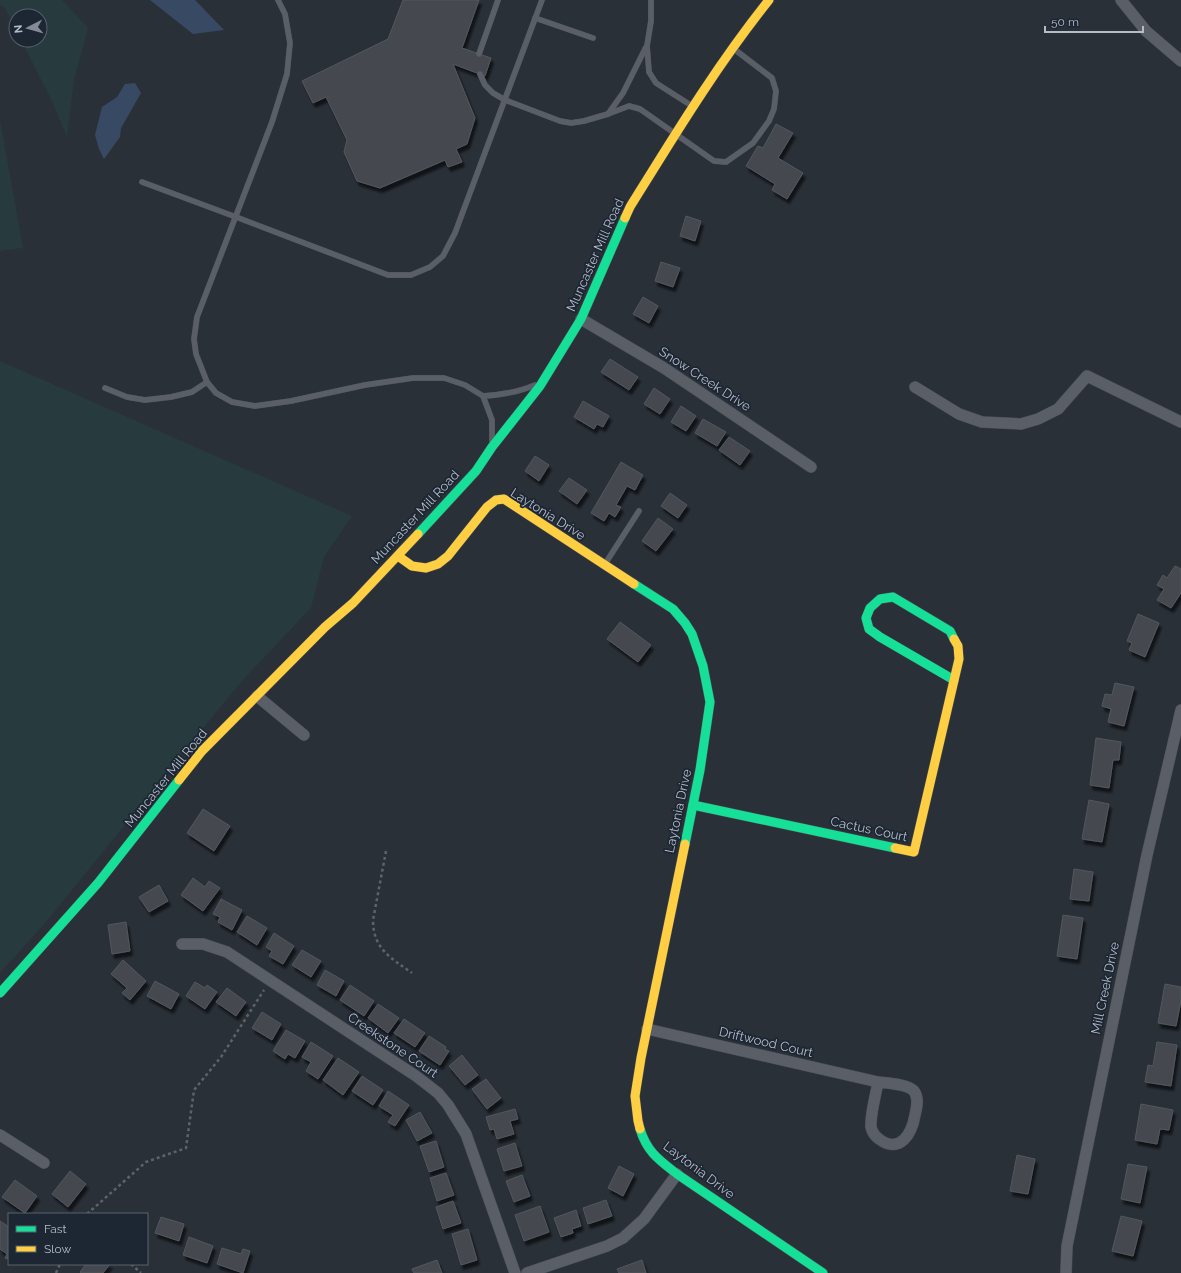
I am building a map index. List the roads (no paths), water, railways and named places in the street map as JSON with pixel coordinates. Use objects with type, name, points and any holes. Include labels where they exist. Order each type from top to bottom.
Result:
[{"type":"street","name":"Muncaster Mill Road","points":[[0,993],[98,883],[202,751],[325,627],[353,604],[476,471],[544,380],[581,319],[630,207],[674,134],[746,29],[769,0]]},
{"type":"street","points":[[1120,0],[1146,31],[1181,61]]},
{"type":"street","name":"Snow Creek Drive","points":[[581,319],[664,368],[811,467]]},
{"type":"street","points":[[915,387],[959,414],[982,422],[1021,424],[1038,419],[1058,409],[1087,376],[1181,422]]},
{"type":"street","name":"Laytonia Drive","points":[[398,556],[412,566],[426,568],[438,564],[448,556],[487,507],[496,500],[504,499],[673,609],[692,634],[703,666],[710,702],[700,770],[647,1029],[635,1096],[638,1120],[644,1141],[657,1159],[823,1273]]},
{"type":"street","name":"Cactus Court","points":[[692,805],[914,852],[954,680],[959,658],[958,646],[950,631],[893,597],[880,599],[870,608],[866,618],[869,629],[880,637],[954,680]]},
{"type":"street","points":[[257,696],[304,735]]},
{"type":"street","name":"Mill Creek Drive","points":[[1066,1273],[1067,1246],[1147,855],[1181,710]]},
{"type":"street","name":"Creekstone Court","points":[[182,944],[203,944],[227,952],[416,1076],[438,1093],[448,1105],[466,1134],[515,1273]]},
{"type":"street","name":"Driftwood Court","points":[[647,1029],[878,1082],[907,1087],[914,1091],[918,1101],[914,1125],[904,1141],[896,1144],[884,1143],[875,1136],[871,1129],[878,1082]]},
{"type":"street","points":[[0,1135],[44,1164]]},
{"type":"street","points":[[527,1273],[607,1246],[623,1238],[644,1219],[677,1174]]},
{"type":"lane","points":[[278,0],[285,14],[290,43],[287,74],[272,122],[198,317],[194,339],[196,354],[207,382],[216,393],[232,402],[255,406],[291,402],[365,385],[414,378],[444,378],[465,386],[483,396],[496,395],[528,388],[544,380]]},
{"type":"lane","points":[[479,54],[498,0]]},
{"type":"lane","points":[[142,182],[388,275],[411,275],[430,267],[443,256],[455,233],[506,100],[542,0]]},
{"type":"lane","points":[[651,0],[647,46],[649,72],[656,83],[692,107]]},
{"type":"lane","points":[[535,18],[593,38]]},
{"type":"lane","points":[[608,114],[623,93],[647,46]]},
{"type":"lane","points":[[480,74],[485,84],[493,93],[506,100],[560,121],[584,121],[628,106],[640,109],[714,161],[726,162],[753,143],[769,120],[774,109],[776,91],[772,78],[733,48]]},
{"type":"lane","points":[[105,388],[127,397],[145,400],[172,398],[192,392],[207,382]]},
{"type":"lane","points":[[483,396],[492,420],[492,448]]},
{"type":"lane","points":[[604,564],[639,511]]},
{"type":"water","points":[[150,0],[195,0],[224,30],[193,34]]},
{"type":"water","points":[[135,83],[141,93],[121,128],[120,137],[104,159],[95,135],[102,107],[117,97],[125,84]]}]
